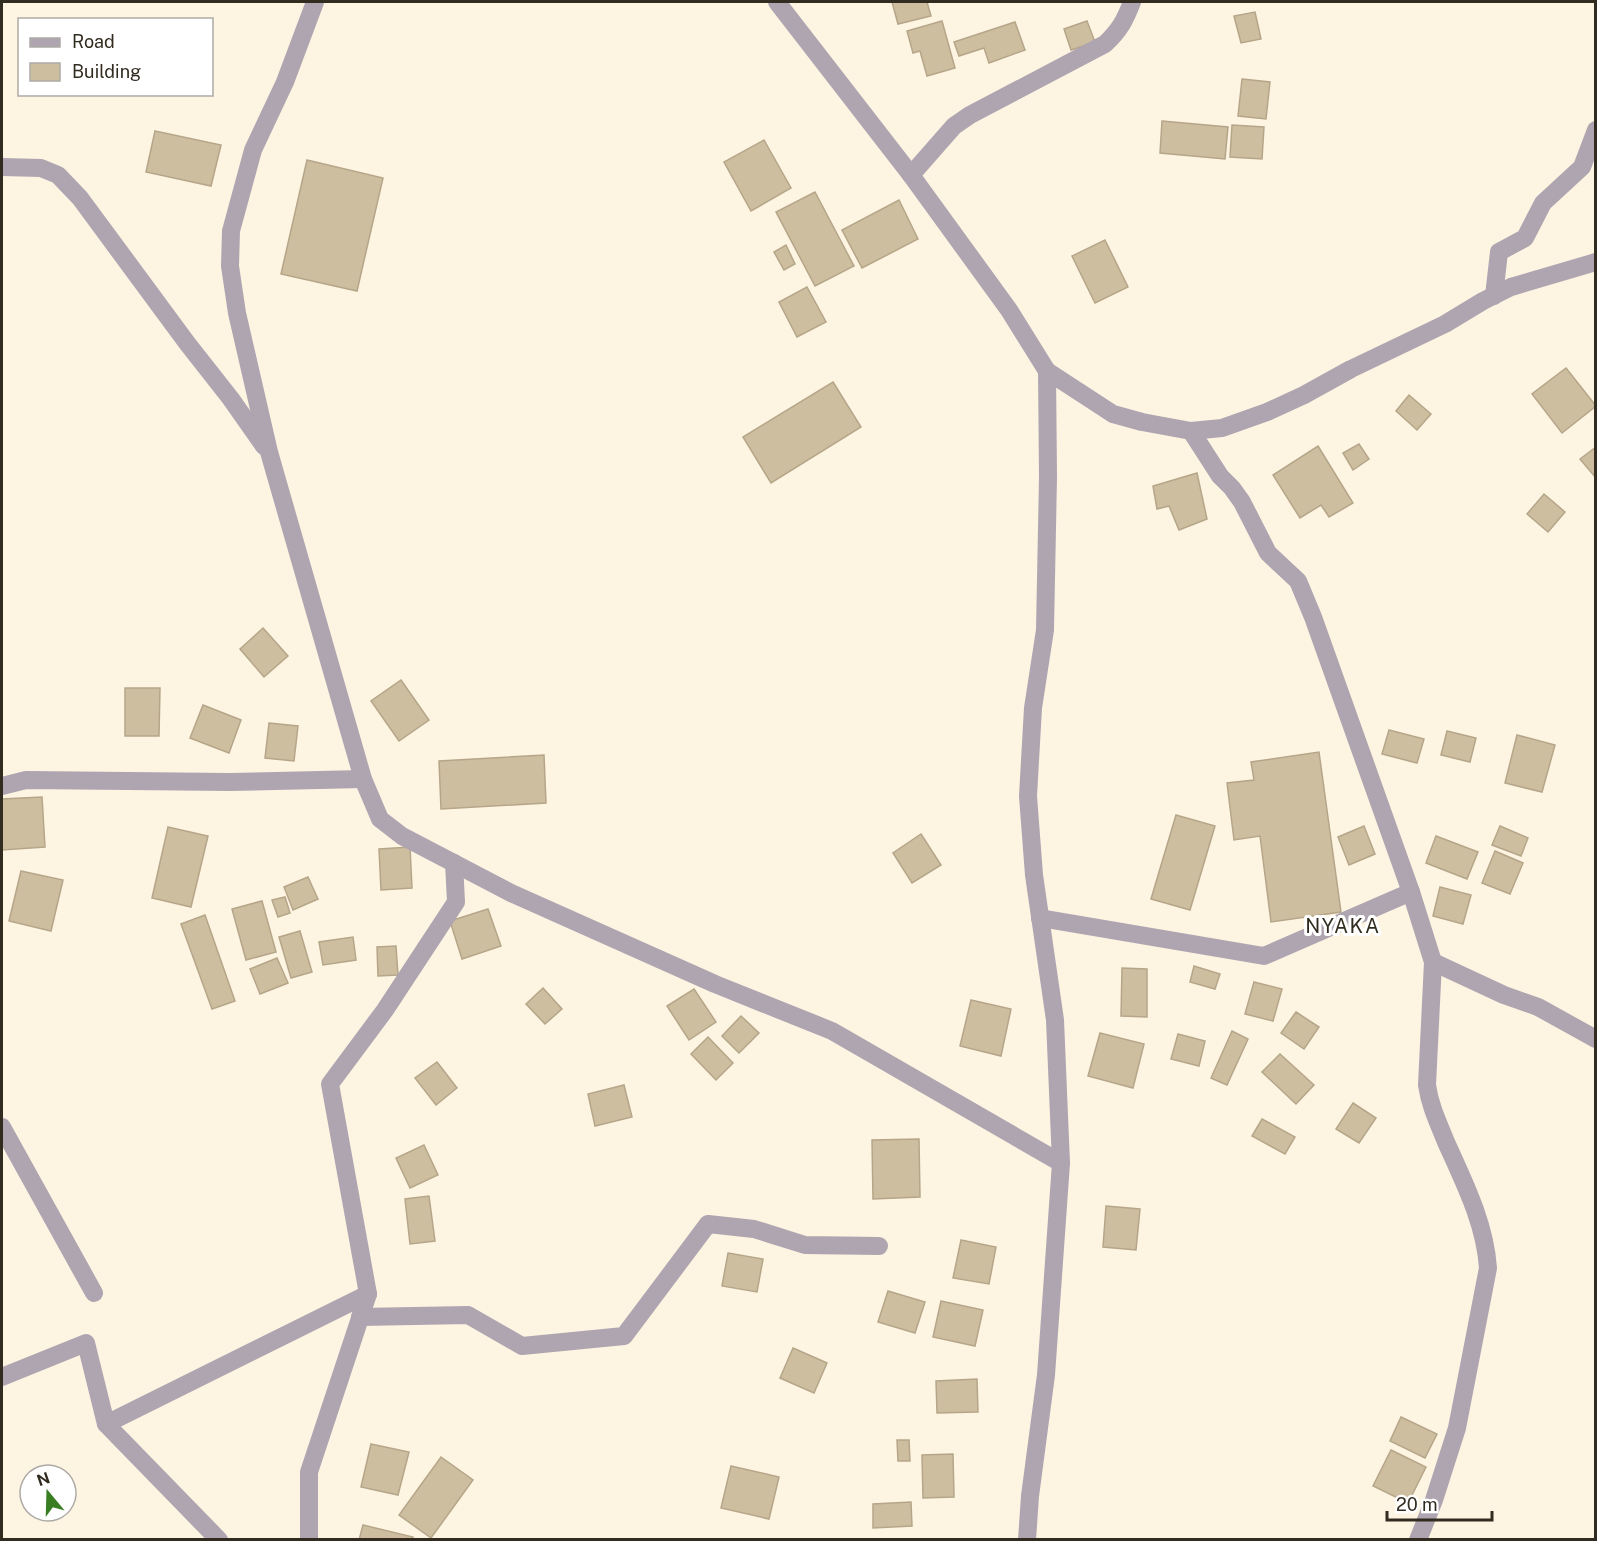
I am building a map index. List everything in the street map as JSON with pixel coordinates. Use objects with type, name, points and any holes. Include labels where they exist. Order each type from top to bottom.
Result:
[{"type":"street","points":[[315,2],[285,82],[253,150],[231,231],[230,266],[237,313],[269,452],[363,779],[380,819],[402,836],[511,893],[714,984],[832,1030],[1061,1163]]},
{"type":"street","points":[[777,2],[911,175],[1009,310],[1047,371],[1113,414],[1191,431],[1222,428],[1286,404],[1351,369],[1445,324],[1511,287],[1596,262]]},
{"type":"street","points":[[911,175],[954,126],[970,115],[1105,44],[1124,23],[1132,2]]},
{"type":"street","points":[[1494,296],[1499,252],[1526,238],[1543,203],[1582,167],[1596,130]]},
{"type":"street","points":[[2,167],[41,168],[58,175],[80,198],[269,452]]},
{"type":"street","points":[[1027,1539],[1030,1496],[1046,1375],[1061,1163],[1055,1020],[1034,875],[1028,796],[1033,708],[1045,630],[1048,477],[1047,371]]},
{"type":"street","points":[[1191,431],[1220,476],[1242,502],[1268,553],[1298,581],[1317,628],[1411,892],[1433,962],[1428,1095],[1472,1203],[1487,1248],[1488,1268],[1457,1428],[1434,1500],[1418,1539]]},
{"type":"street","points":[[2,786],[26,780],[230,782],[363,779]]},
{"type":"street","points":[[309,1539],[309,1472],[368,1294],[330,1084],[385,1010],[456,902],[454,863]]},
{"type":"street","points":[[1040,918],[1264,956],[1411,892]]},
{"type":"street","points":[[1433,962],[1504,995],[1538,1007],[1596,1039]]},
{"type":"street","points":[[2,1128],[94,1293]]},
{"type":"street","points":[[360,1317],[468,1315],[522,1346],[624,1336],[708,1224],[754,1229],[805,1245],[879,1246]]},
{"type":"street","points":[[106,1424],[368,1294]]},
{"type":"street","points":[[2,1377],[86,1342],[106,1424],[219,1539]]},
{"type":"building","points":[[892,2],[927,2],[931,16],[898,24]]},
{"type":"building","points":[[1255,12],[1261,39],[1241,43],[1234,16]]},
{"type":"building","points":[[942,21],[955,68],[927,76],[920,51],[913,53],[907,31]]},
{"type":"building","points":[[1087,21],[1095,42],[1071,50],[1064,29]]},
{"type":"building","points":[[1015,22],[1025,50],[989,63],[984,48],[959,56],[954,42]]},
{"type":"building","points":[[1242,79],[1270,82],[1266,119],[1238,116]]},
{"type":"building","points":[[1162,121],[1228,127],[1225,159],[1160,153]]},
{"type":"building","points":[[1232,125],[1264,127],[1262,159],[1230,157]]},
{"type":"building","points":[[155,131],[221,145],[211,186],[146,172]]},
{"type":"building","points":[[764,140],[791,188],[751,211],[724,162]]},
{"type":"building","points":[[307,160],[383,178],[357,291],[281,274]]},
{"type":"building","points":[[815,192],[854,266],[815,286],[776,212]]},
{"type":"building","points":[[899,200],[918,239],[862,268],[842,230]]},
{"type":"building","points":[[1105,240],[1128,287],[1095,303],[1072,256]]},
{"type":"building","points":[[786,245],[795,264],[784,270],[774,252]]},
{"type":"building","points":[[807,287],[826,322],[797,337],[779,302]]},
{"type":"building","points":[[1566,368],[1596,406],[1562,433],[1532,394]]},
{"type":"building","points":[[833,382],[861,427],[771,483],[743,437]]},
{"type":"building","points":[[1409,395],[1431,414],[1417,430],[1396,411]]},
{"type":"building","points":[[1359,444],[1369,459],[1353,470],[1343,453]]},
{"type":"building","points":[[1318,446],[1353,503],[1329,517],[1321,505],[1300,518],[1273,475]]},
{"type":"building","points":[[1596,447],[1596,478],[1580,459]]},
{"type":"building","points":[[1197,473],[1207,519],[1179,530],[1169,506],[1157,509],[1153,486]]},
{"type":"building","points":[[1544,494],[1565,512],[1548,532],[1527,514]]},
{"type":"building","points":[[263,628],[288,656],[264,677],[240,649]]},
{"type":"building","points":[[401,680],[429,720],[399,741],[371,701]]},
{"type":"building","points":[[125,688],[160,688],[159,736],[125,736]]},
{"type":"building","points":[[203,705],[241,720],[229,753],[190,738]]},
{"type":"building","points":[[269,723],[298,726],[294,761],[265,758]]},
{"type":"building","points":[[1389,730],[1424,739],[1417,763],[1382,754]]},
{"type":"building","points":[[1447,731],[1476,738],[1470,762],[1441,755]]},
{"type":"building","points":[[1517,735],[1555,745],[1542,792],[1505,783]]},
{"type":"building","points":[[1319,752],[1341,912],[1271,922],[1260,836],[1234,840],[1227,783],[1254,780],[1251,762]]},
{"type":"building","points":[[544,755],[546,803],[441,809],[439,761]]},
{"type":"building","points":[[42,797],[45,847],[2,850],[2,799]]},
{"type":"building","points":[[1176,815],[1215,826],[1190,910],[1151,899]]},
{"type":"building","points":[[1364,826],[1375,854],[1349,865],[1338,837]]},
{"type":"building","points":[[1500,826],[1528,838],[1521,856],[1492,845]]},
{"type":"building","points":[[168,827],[208,836],[191,907],[152,898]]},
{"type":"building","points":[[921,834],[941,865],[912,883],[893,853]]},
{"type":"building","points":[[1436,836],[1478,852],[1467,879],[1426,863]]},
{"type":"building","points":[[410,847],[412,888],[381,890],[379,849]]},
{"type":"building","points":[[1495,851],[1523,863],[1510,894],[1482,883]]},
{"type":"building","points":[[21,871],[63,880],[51,931],[9,921]]},
{"type":"building","points":[[308,877],[318,899],[293,910],[284,887]]},
{"type":"building","points":[[1440,887],[1471,895],[1463,924],[1433,916]]},
{"type":"building","points":[[285,897],[290,913],[278,917],[272,900]]},
{"type":"building","points":[[262,901],[276,952],[246,960],[232,909]]},
{"type":"building","points":[[488,909],[501,946],[462,959],[450,921]]},
{"type":"building","points":[[205,915],[235,1001],[212,1009],[181,924]]},
{"type":"building","points":[[300,931],[312,972],[291,978],[279,937]]},
{"type":"building","points":[[353,937],[356,960],[323,965],[319,942]]},
{"type":"building","points":[[396,946],[398,975],[378,976],[377,947]]},
{"type":"building","points":[[277,958],[288,983],[260,994],[250,969]]},
{"type":"building","points":[[1194,966],[1220,974],[1215,989],[1190,982]]},
{"type":"building","points":[[1122,968],[1147,969],[1147,1017],[1121,1016]]},
{"type":"building","points":[[1254,982],[1282,989],[1273,1021],[1245,1014]]},
{"type":"building","points":[[543,988],[562,1009],[545,1024],[526,1004]]},
{"type":"building","points":[[694,989],[716,1022],[689,1040],[667,1006]]},
{"type":"building","points":[[971,1000],[1011,1009],[1001,1056],[960,1046]]},
{"type":"building","points":[[1296,1012],[1319,1027],[1304,1049],[1281,1033]]},
{"type":"building","points":[[741,1016],[759,1033],[739,1053],[722,1036]]},
{"type":"building","points":[[1232,1031],[1248,1039],[1227,1085],[1211,1078]]},
{"type":"building","points":[[1100,1033],[1144,1044],[1133,1088],[1088,1076]]},
{"type":"building","points":[[1178,1034],[1205,1041],[1199,1066],[1171,1059]]},
{"type":"building","points":[[708,1037],[733,1063],[716,1080],[691,1054]]},
{"type":"building","points":[[1280,1054],[1314,1085],[1296,1104],[1262,1072]]},
{"type":"building","points":[[437,1062],[457,1088],[436,1105],[415,1078]]},
{"type":"building","points":[[624,1085],[632,1117],[595,1126],[588,1094]]},
{"type":"building","points":[[1353,1103],[1376,1118],[1359,1143],[1336,1129]]},
{"type":"building","points":[[1262,1119],[1295,1137],[1285,1154],[1252,1136]]},
{"type":"building","points":[[919,1139],[920,1197],[873,1199],[872,1140]]},
{"type":"building","points":[[424,1145],[438,1175],[410,1188],[396,1158]]},
{"type":"building","points":[[429,1196],[435,1241],[410,1244],[405,1199]]},
{"type":"building","points":[[1106,1206],[1140,1209],[1136,1250],[1103,1247]]},
{"type":"building","points":[[961,1240],[996,1247],[989,1284],[953,1278]]},
{"type":"building","points":[[728,1253],[763,1259],[757,1292],[722,1286]]},
{"type":"building","points":[[888,1291],[925,1302],[915,1333],[878,1322]]},
{"type":"building","points":[[941,1301],[983,1310],[975,1346],[933,1337]]},
{"type":"building","points":[[793,1348],[827,1363],[814,1393],[780,1378]]},
{"type":"building","points":[[977,1379],[978,1412],[937,1413],[936,1381]]},
{"type":"building","points":[[1401,1417],[1437,1434],[1425,1458],[1390,1441]]},
{"type":"building","points":[[897,1440],[909,1440],[910,1461],[898,1461]]},
{"type":"building","points":[[371,1444],[409,1452],[398,1495],[361,1487]]},
{"type":"building","points":[[1391,1450],[1426,1467],[1408,1503],[1373,1486]]},
{"type":"building","points":[[953,1454],[954,1497],[923,1498],[922,1455]]},
{"type":"building","points":[[441,1457],[473,1480],[431,1538],[399,1515]]},
{"type":"building","points":[[731,1466],[779,1477],[769,1519],[721,1508]]},
{"type":"building","points":[[911,1502],[912,1526],[873,1528],[873,1504]]},
{"type":"building","points":[[363,1525],[413,1537],[413,1540],[359,1540]]},
{"type":"district","name":"NYAKA","points":[[1343,926]]}]
